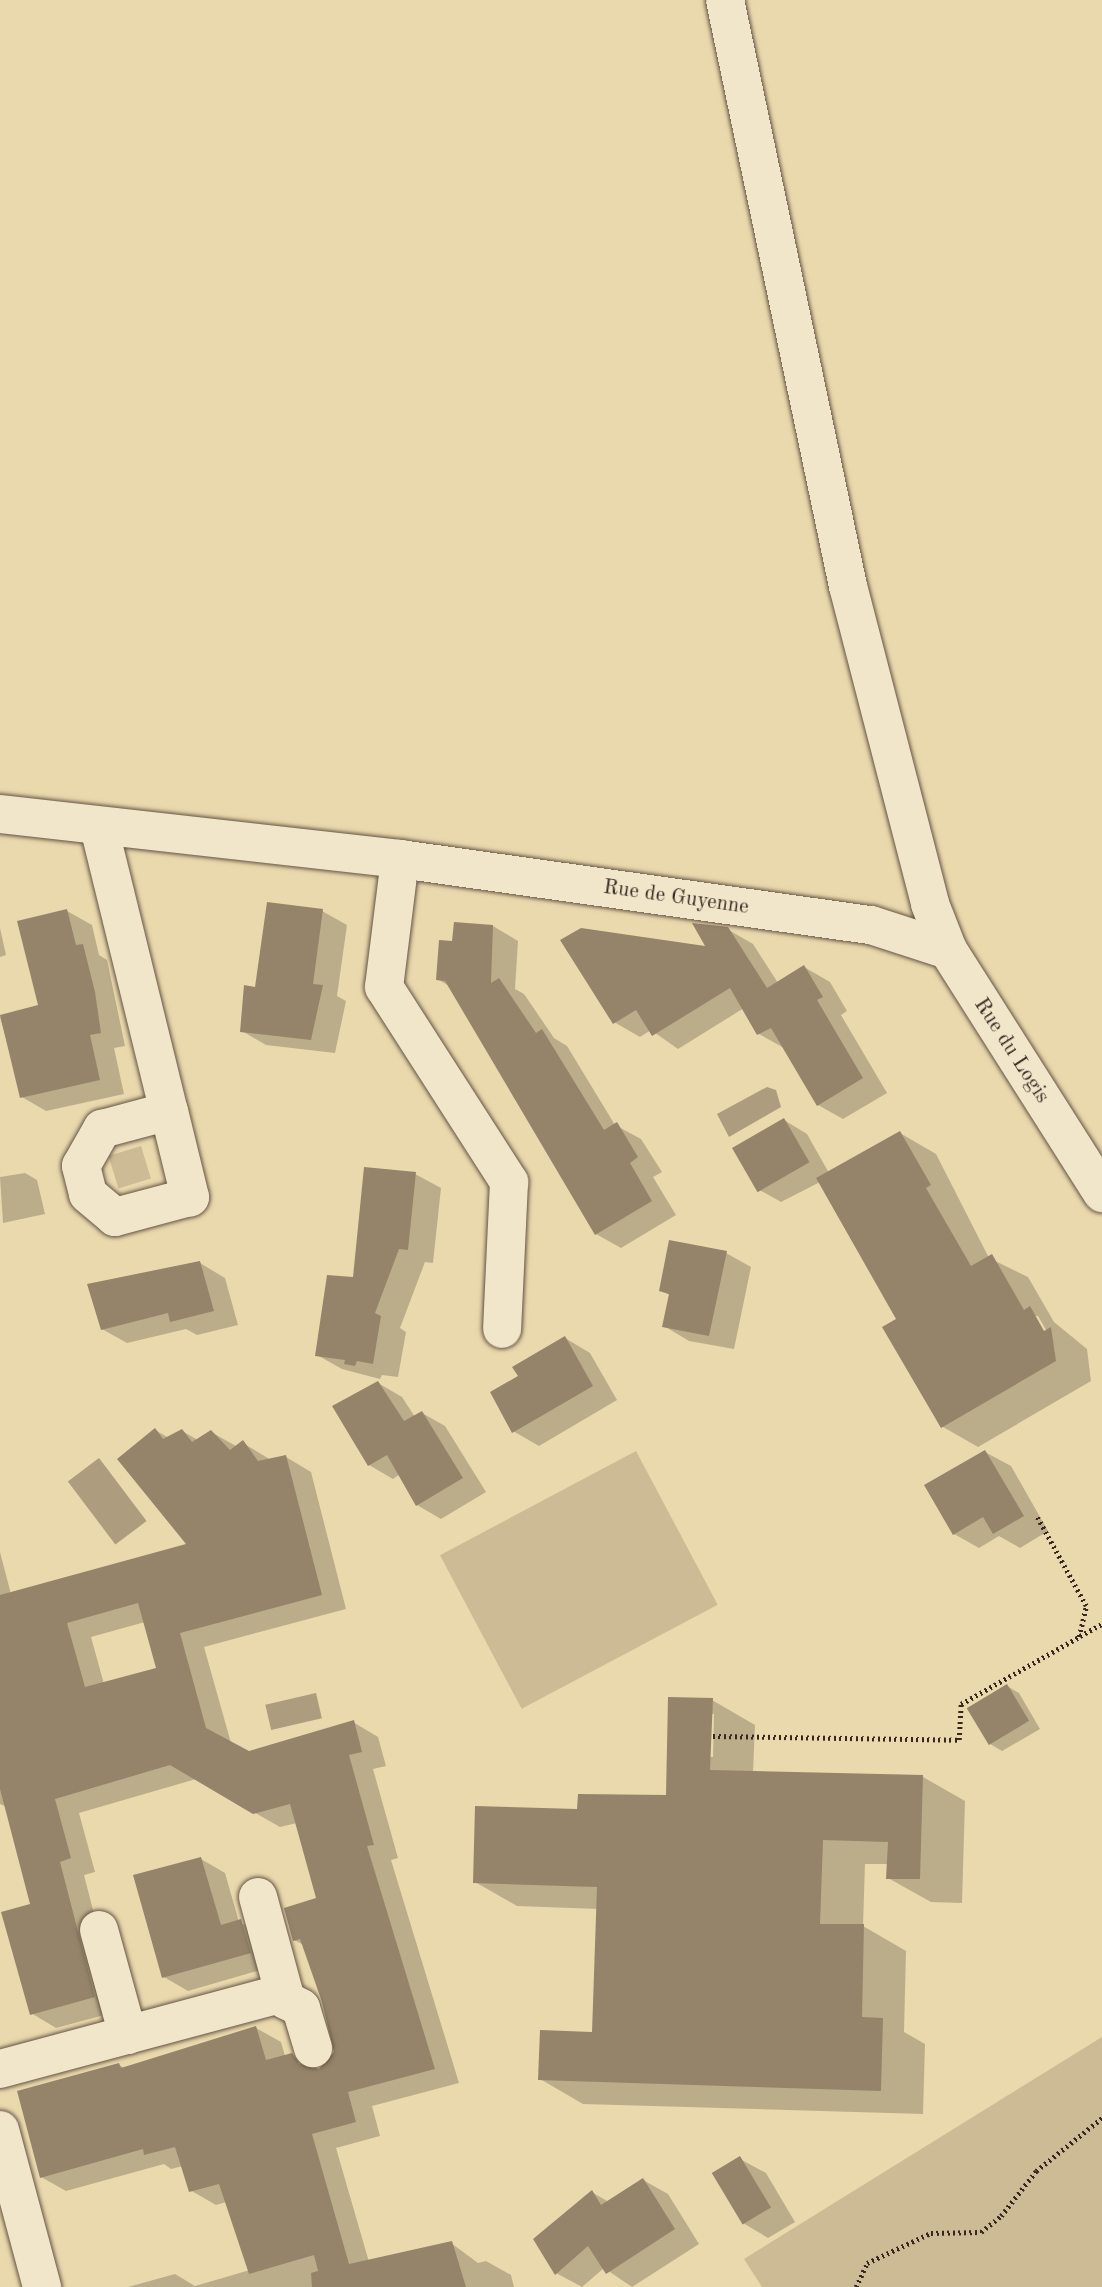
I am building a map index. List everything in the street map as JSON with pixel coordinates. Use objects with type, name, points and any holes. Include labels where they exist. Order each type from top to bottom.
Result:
[{"type":"street","name":"Rue du Logis","points":[[725,0],[848,586],[930,904],[948,950],[1102,1193]]},
{"type":"street","name":"Rue de Guyenne","points":[[0,814],[400,859],[871,925],[948,950]]},
{"type":"street","points":[[99,827],[169,1111]]},
{"type":"street","points":[[400,859],[384,987],[509,1182],[502,1329]]},
{"type":"street","points":[[258,1897],[286,2000],[301,2008],[313,2048]]},
{"type":"street","points":[[99,1930],[128,2035]]},
{"type":"street","points":[[0,2069],[284,1993]]},
{"type":"street","points":[[0,2130],[42,2287]]},
{"type":"path","points":[[1037,1517],[1086,1606],[1079,1637]]},
{"type":"path","points":[[713,1736],[960,1740],[961,1704],[1102,1624]]},
{"type":"path","points":[[856,2287],[867,2263],[931,2233],[981,2232],[1002,2216],[1036,2171],[1102,2118]]},
{"type":"shaded area","points":[[767,1087],[776,1090],[781,1107],[729,1137],[717,1114]]},
{"type":"shaded area","points":[[141,1146],[151,1179],[118,1188],[108,1156]]},
{"type":"shaded area","points":[[636,1451],[718,1605],[522,1709],[440,1555]]},
{"type":"shaded area","points":[[99,1458],[147,1521],[115,1545],[68,1481]]},
{"type":"shaded area","points":[[316,1693],[322,1718],[271,1730],[265,1705]]},
{"type":"shaded area","points":[[1102,2037],[1102,2287],[762,2287],[744,2259]]},
{"type":"building","points":[[267,902],[323,909],[313,984],[323,985],[311,1040],[240,1032],[244,985],[255,987]]},
{"type":"building","points":[[67,909],[76,945],[83,944],[95,992],[101,1033],[90,1035],[100,1080],[20,1098],[0,1015],[38,1005],[17,921]]},
{"type":"building","points":[[454,922],[493,925],[491,983],[499,978],[536,1033],[542,1029],[604,1130],[617,1122],[638,1157],[630,1163],[652,1201],[595,1235],[445,981],[436,980],[439,940],[452,941]]},
{"type":"building","points":[[692,923],[728,927],[767,988],[804,965],[823,997],[817,1000],[863,1078],[817,1106],[771,1028],[757,1035],[730,988],[652,1036],[636,1010],[613,1024],[560,940],[581,928],[705,946]]},
{"type":"building","points":[[784,1118],[810,1162],[758,1192],[732,1148]]},
{"type":"building","points":[[900,1131],[931,1185],[926,1188],[971,1266],[992,1254],[1024,1310],[1030,1306],[1044,1331],[1051,1327],[1056,1361],[941,1428],[882,1327],[896,1319],[816,1178]]},
{"type":"building","points":[[364,1167],[416,1172],[408,1250],[399,1249],[375,1313],[381,1316],[373,1364],[357,1361],[355,1366],[344,1364],[345,1360],[315,1356],[327,1275],[353,1277]]},
{"type":"building","points":[[669,1240],[727,1251],[709,1336],[662,1327],[669,1294],[659,1291]]},
{"type":"building","points":[[200,1261],[214,1311],[170,1322],[168,1313],[101,1330],[87,1284]]},
{"type":"building","points":[[565,1336],[593,1386],[512,1433],[490,1392],[518,1376],[512,1367]]},
{"type":"building","points":[[378,1381],[404,1421],[422,1411],[463,1478],[416,1506],[387,1455],[368,1466],[332,1406]]},
{"type":"building","points":[[155,1428],[163,1439],[182,1429],[192,1442],[211,1430],[230,1450],[243,1440],[258,1461],[286,1455],[322,1595],[180,1633],[206,1728],[249,1751],[354,1720],[362,1752],[349,1755],[374,1845],[367,1846],[435,2069],[348,2092],[356,2122],[312,2134],[349,2264],[452,2241],[466,2287],[312,2287],[311,2273],[318,2271],[314,2255],[249,2274],[219,2184],[189,2192],[175,2147],[144,2155],[143,2149],[40,2178],[17,2091],[119,2063],[121,2068],[256,2026],[266,2060],[292,2053],[299,2064],[319,2069],[334,2052],[322,2002],[300,1939],[293,1941],[284,1908],[316,1898],[290,1804],[253,1814],[170,1765],[55,1799],[71,1858],[60,1862],[95,1997],[30,2015],[1,1912],[30,1904],[0,1789],[0,1595],[186,1544],[117,1459]],"holes":[[[138,1603],[156,1668],[85,1687],[67,1623]]]},
{"type":"building","points":[[985,1450],[1024,1516],[993,1534],[983,1517],[953,1535],[924,1485]]},
{"type":"building","points":[[1007,1684],[1029,1721],[989,1745],[967,1708]]},
{"type":"building","points":[[668,1697],[713,1698],[710,1770],[923,1775],[920,1879],[886,1879],[888,1842],[823,1840],[820,1924],[864,1924],[862,2017],[883,2018],[881,2091],[538,2080],[540,2030],[592,2032],[597,1887],[473,1883],[475,1806],[577,1809],[578,1794],[666,1795]]},
{"type":"building","points":[[201,1857],[221,1925],[241,1919],[251,1953],[162,1978],[133,1875]]},
{"type":"building","points":[[740,2156],[771,2207],[743,2224],[712,2173]]},
{"type":"building","points":[[643,2178],[675,2229],[606,2274],[588,2246],[555,2275],[533,2239],[592,2190],[601,2205]]}]
